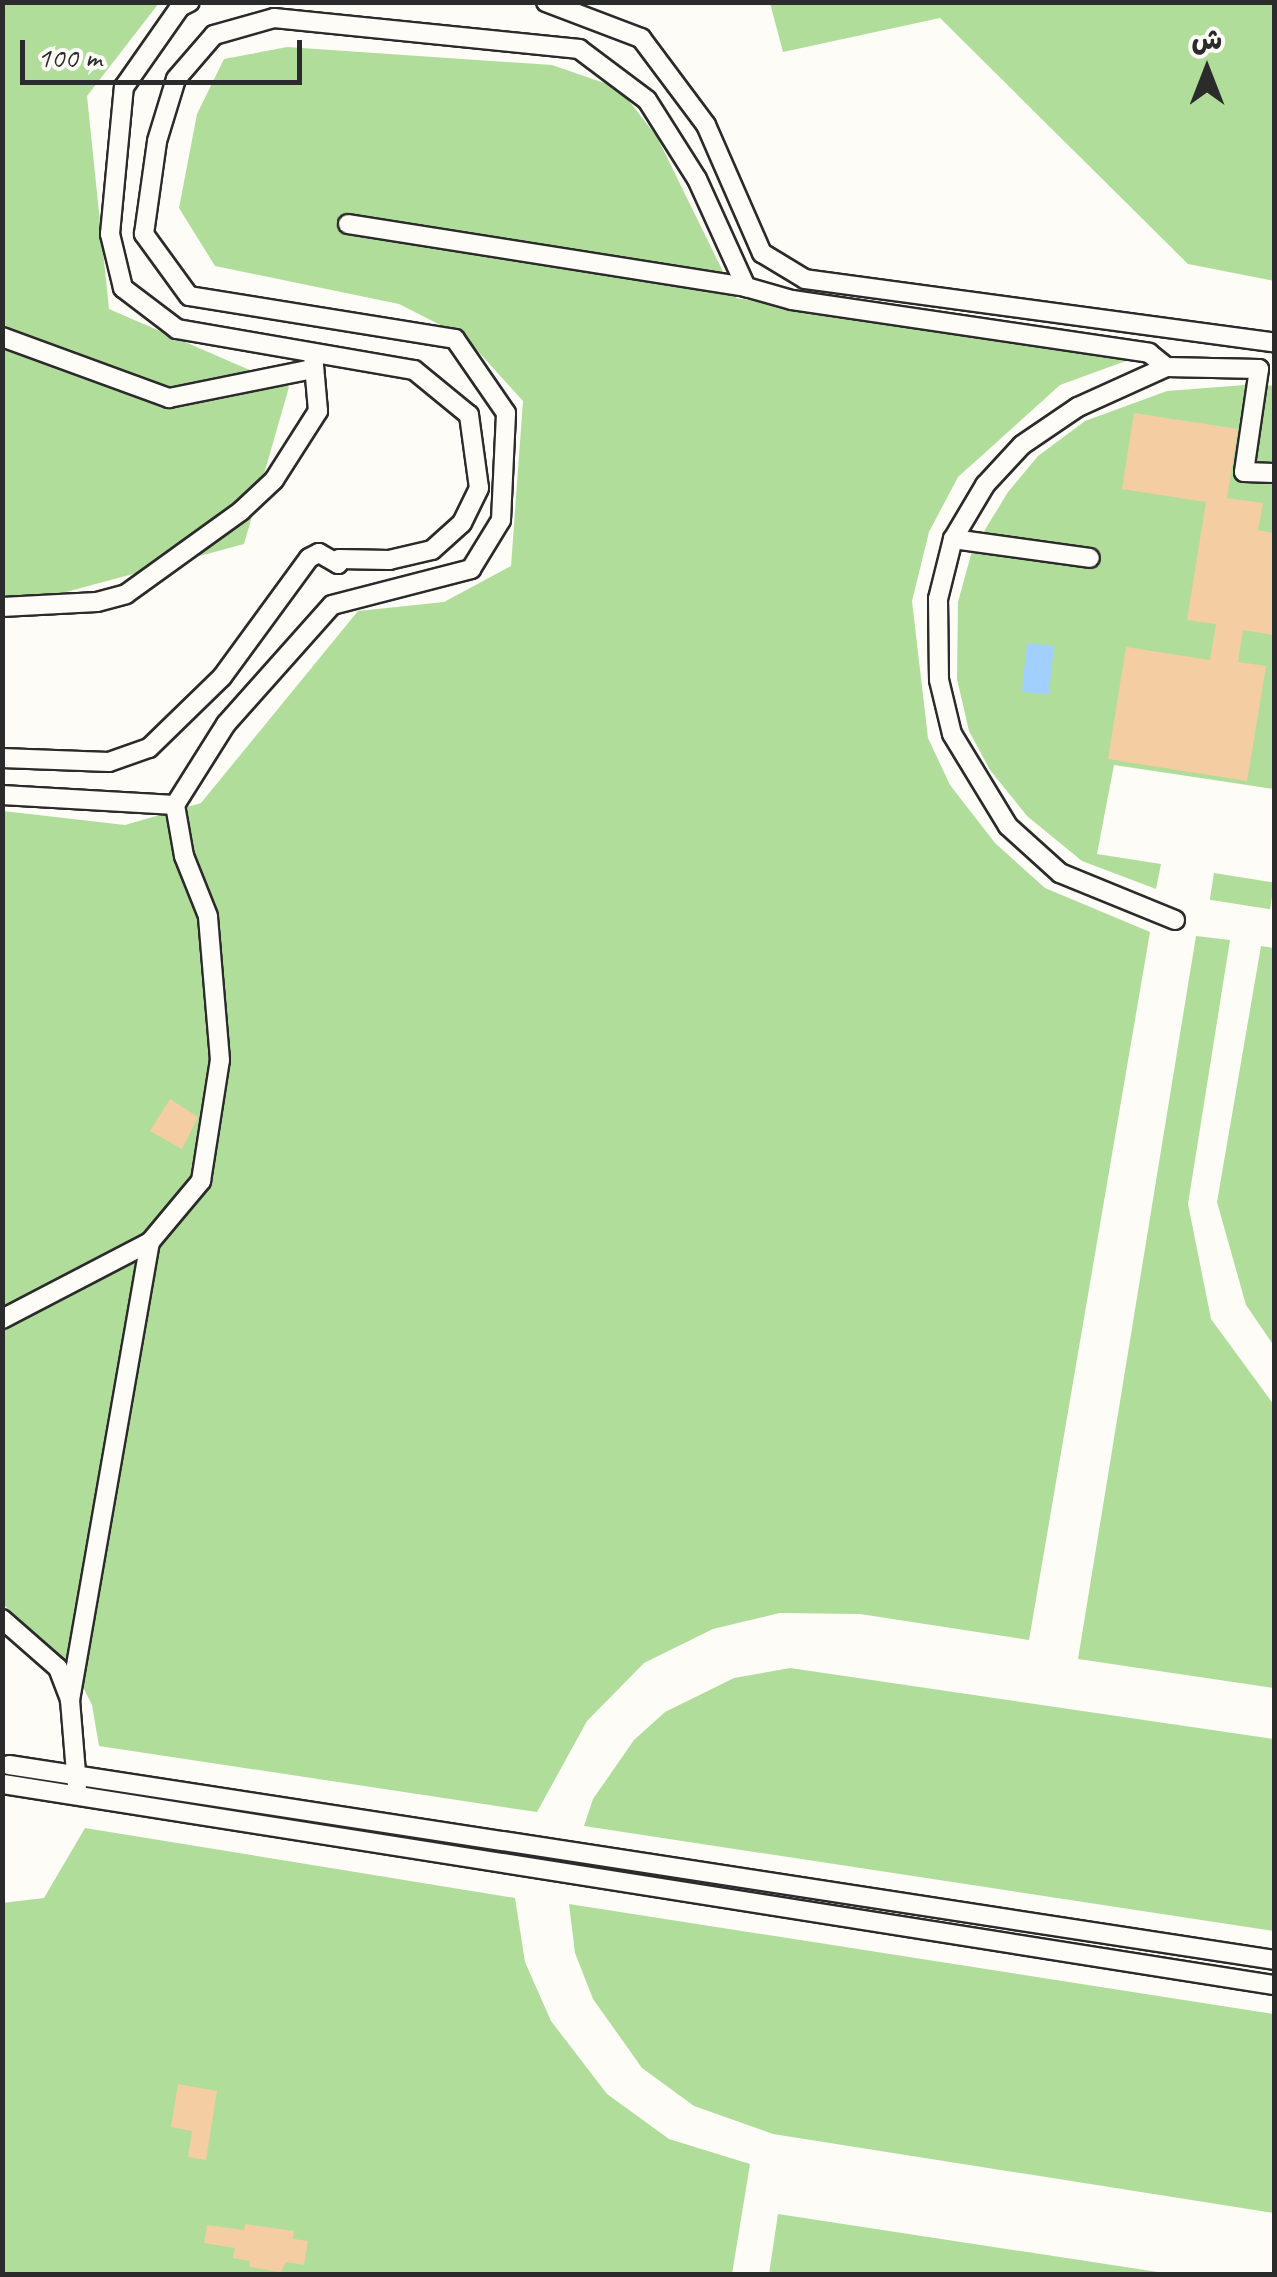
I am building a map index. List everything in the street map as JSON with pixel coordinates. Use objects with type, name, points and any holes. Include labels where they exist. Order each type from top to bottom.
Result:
[{"type":"street","points":[[2,758],[84,764],[131,757],[174,728],[222,677],[309,558],[319,553],[338,564],[338,558],[414,556],[462,523],[479,488],[480,464],[469,415],[452,394],[414,370],[313,361],[177,329],[122,288],[110,234],[124,87],[180,6],[190,2]]},
{"type":"street","points":[[546,2],[641,38],[706,126],[762,252],[805,278],[1274,342]]},
{"type":"street","points":[[2,1319],[150,1242],[201,1180],[220,1060],[208,916],[184,856],[175,805],[226,724],[332,605],[471,569],[501,520],[506,413],[455,339],[189,296],[144,234],[156,141],[176,79],[214,36],[274,18],[580,48],[647,100],[697,179],[746,287]]},
{"type":"street","points":[[348,224],[746,287],[792,300],[1149,352],[1166,367]]},
{"type":"street","points":[[2,337],[169,398],[313,361]]},
{"type":"street","points":[[2,607],[97,602],[126,594],[241,511],[308,432],[320,389],[313,361]]},
{"type":"street","points":[[1176,920],[1060,873],[1008,826],[974,777],[952,734],[939,680],[938,599],[954,539],[986,485],[1022,446],[1078,407],[1166,367],[1259,370],[1244,472],[1274,473]]},
{"type":"street","points":[[954,539],[1090,558]]},
{"type":"street","points":[[2,796],[175,805]]},
{"type":"street","points":[[80,1796],[74,1775],[70,1700],[150,1242]]},
{"type":"street","points":[[2,1620],[58,1668],[70,1700]]},
{"type":"street","points":[[6,1774],[74,1775],[1274,1960]]},
{"type":"street","points":[[6,1774],[80,1796],[1274,1985]]},
{"type":"green space","points":[[3,3],[159,3],[87,96],[109,309],[289,387],[244,544],[3,609]]},
{"type":"green space","points":[[770,3],[1274,3],[1274,281],[1188,264],[940,18],[783,52]]},
{"type":"green space","points":[[287,47],[552,65],[619,88],[657,137],[736,298],[1134,358],[1060,385],[958,477],[929,532],[912,601],[928,738],[950,785],[995,843],[1045,888],[1150,932],[1029,1640],[860,1614],[780,1613],[713,1629],[644,1663],[587,1721],[537,1812],[99,1746],[92,1705],[74,1669],[3,1604],[3,811],[125,825],[201,803],[358,611],[444,602],[511,566],[523,401],[466,338],[399,304],[215,266],[179,208],[197,114],[224,59]]},
{"type":"green space","points":[[1274,386],[1274,789],[1114,765],[1097,854],[1161,864],[1156,889],[1082,861],[1027,816],[990,770],[969,731],[957,679],[958,602],[972,551],[1008,492],[1038,456],[1085,421],[1167,391]]},
{"type":"green space","points":[[1214,873],[1274,883],[1270,909],[1210,900]]},
{"type":"green space","points":[[1196,936],[1230,940],[1188,1204],[1211,1319],[1274,1405],[1274,1688],[1078,1659]]},
{"type":"green space","points":[[1261,946],[1274,948],[1274,1346],[1246,1305],[1217,1202]]},
{"type":"green space","points":[[790,1668],[1274,1739],[1274,1931],[584,1826],[593,1799],[634,1740],[665,1712],[734,1678]]},
{"type":"green space","points":[[85,1828],[515,1898],[525,1962],[551,2021],[607,2094],[669,2139],[750,2164],[732,2274],[3,2274],[2,1903],[44,1898]]},
{"type":"green space","points":[[569,1904],[1274,2014],[1274,2213],[773,2134],[694,2106],[642,2068],[593,1999],[575,1953]]},
{"type":"green space","points":[[778,2214],[1171,2274],[769,2274]]},
{"type":"water","points":[[1027,643],[1054,646],[1049,695],[1022,692]]},
{"type":"building","points":[[1134,413],[1238,429],[1227,498],[1263,503],[1258,530],[1274,533],[1274,635],[1243,630],[1238,662],[1266,666],[1247,781],[1108,759],[1126,647],[1210,660],[1216,624],[1187,620],[1206,502],[1122,489]]},
{"type":"building","points":[[170,1099],[198,1117],[182,1149],[150,1131]]},
{"type":"building","points":[[178,2084],[217,2091],[206,2160],[188,2157],[192,2131],[171,2127]]},
{"type":"building","points":[[245,2224],[294,2231],[293,2239],[308,2241],[304,2265],[286,2262],[281,2272],[249,2267],[250,2261],[233,2258],[235,2248],[204,2243],[207,2225],[244,2230]]}]
